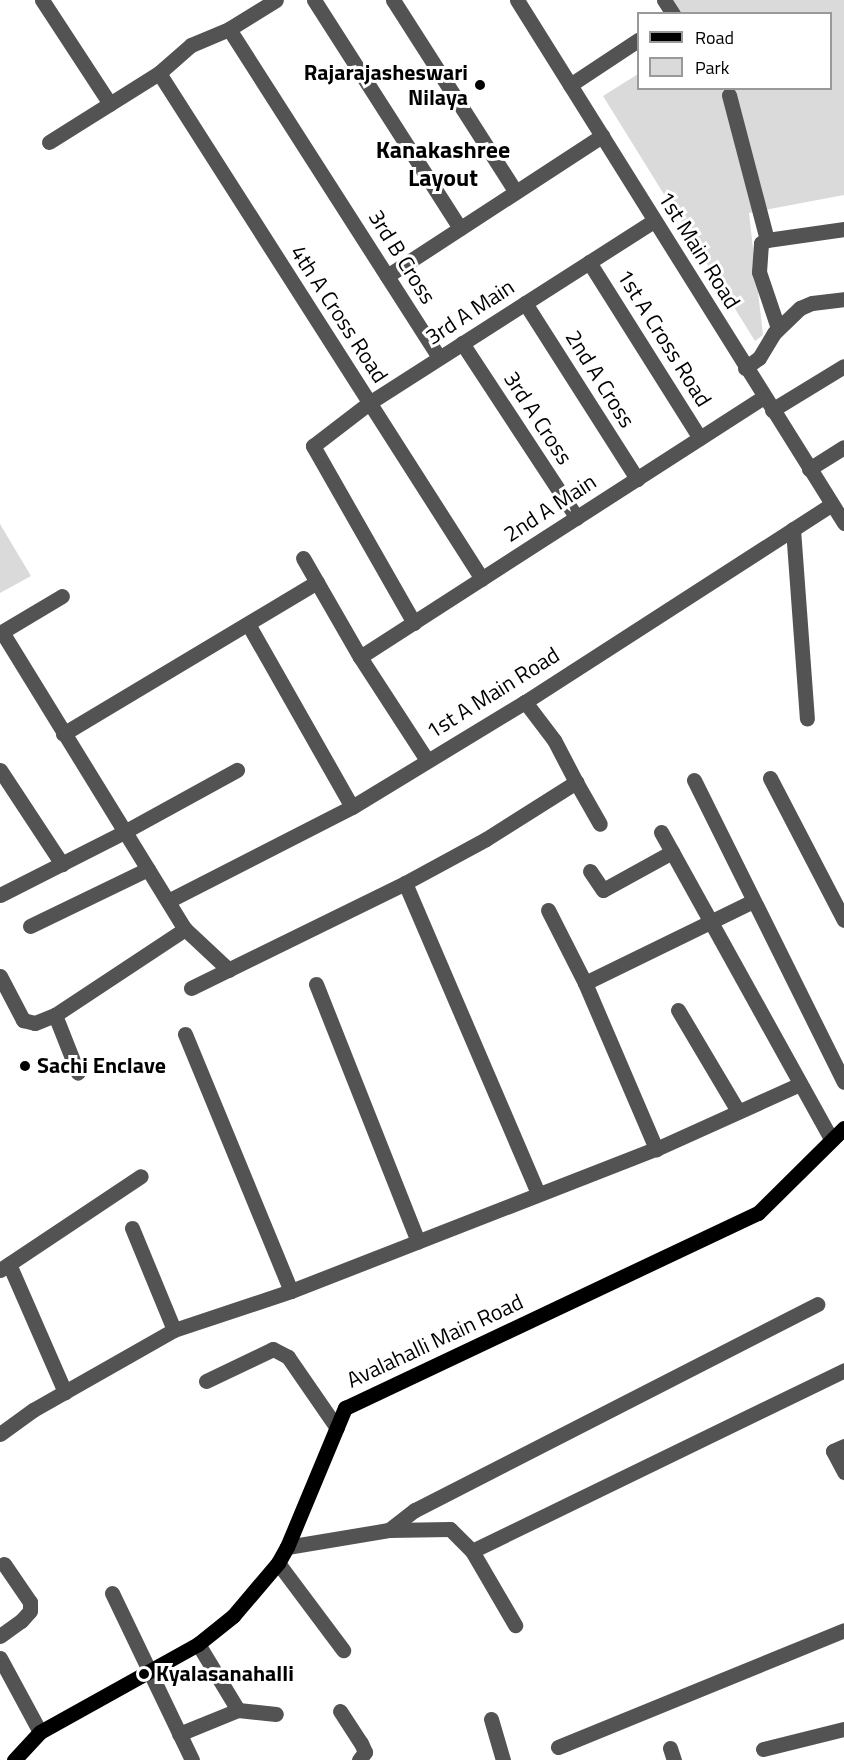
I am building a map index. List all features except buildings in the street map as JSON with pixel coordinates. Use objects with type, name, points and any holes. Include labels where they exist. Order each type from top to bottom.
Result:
[{"type":"main road","name":"Avalahalli Main Road","points":[[14,1760],[40,1732],[198,1644],[233,1616],[278,1563],[287,1547],[345,1408],[758,1213],[844,1128]]},
{"type":"street","points":[[42,0],[110,104]]},
{"type":"street","points":[[49,142],[159,73],[191,45],[229,29],[276,0]]},
{"type":"street","points":[[314,0],[460,228]]},
{"type":"street","points":[[393,0],[515,191]]},
{"type":"street","name":"1st Main Road","points":[[517,0],[808,469],[844,523]]},
{"type":"street","name":"3rd B Cross","points":[[229,29],[439,358]]},
{"type":"street","points":[[570,85],[637,41]]},
{"type":"street","name":"4th A Cross Road","points":[[159,73],[482,579]]},
{"type":"street","points":[[729,95],[767,240]]},
{"type":"street","points":[[387,276],[602,136]]},
{"type":"street","name":"3rd A Main","points":[[414,623],[313,446],[369,402],[654,221]]},
{"type":"street","points":[[778,328],[759,272],[761,243],[767,240],[844,230]]},
{"type":"street","name":"1st A Cross Road","points":[[589,262],[700,438]]},
{"type":"street","points":[[746,368],[759,358],[778,328],[800,308],[812,303],[844,299]]},
{"type":"street","name":"2nd A Cross","points":[[525,303],[637,479]]},
{"type":"street","name":"3rd A Cross","points":[[462,343],[577,518]]},
{"type":"street","name":"2nd A Main","points":[[360,657],[700,438],[844,366]]},
{"type":"street","points":[[808,469],[844,447]]},
{"type":"street","name":"1st A Main Road","points":[[168,901],[352,807],[525,702],[831,505]]},
{"type":"street","points":[[793,530],[807,718]]},
{"type":"street","points":[[303,558],[360,657],[427,760]]},
{"type":"street","points":[[63,734],[317,582]]},
{"type":"street","points":[[62,596],[1,632],[185,929],[229,970]]},
{"type":"street","points":[[248,624],[352,807]]},
{"type":"street","points":[[525,702],[554,740],[600,824]]},
{"type":"street","points":[[0,770],[62,864]]},
{"type":"street","points":[[0,895],[124,832],[237,770]]},
{"type":"street","points":[[770,778],[844,920]]},
{"type":"street","points":[[694,780],[844,1082]]},
{"type":"street","points":[[191,988],[405,883],[486,839],[576,782]]},
{"type":"street","points":[[661,832],[832,1140]]},
{"type":"street","points":[[590,870],[603,890],[672,852]]},
{"type":"street","points":[[30,926],[148,869]]},
{"type":"street","points":[[405,883],[538,1194]]},
{"type":"street","points":[[585,984],[753,901]]},
{"type":"street","points":[[548,910],[585,984],[656,1149]]},
{"type":"street","points":[[0,976],[23,1020],[34,1023],[55,1015],[185,929]]},
{"type":"street","points":[[316,984],[418,1242]]},
{"type":"street","points":[[678,1010],[738,1111]]},
{"type":"street","points":[[55,1015],[78,1073]]},
{"type":"street","points":[[185,1034],[291,1291]]},
{"type":"street","points":[[0,1434],[64,1392],[174,1330],[291,1291],[656,1149],[800,1084]]},
{"type":"street","points":[[64,1392],[4,1267],[141,1176]]},
{"type":"street","points":[[132,1228],[174,1330]]},
{"type":"street","points":[[389,1530],[415,1510],[817,1304]]},
{"type":"street","points":[[206,1381],[273,1349],[288,1357],[337,1428]]},
{"type":"street","points":[[472,1551],[844,1370]]},
{"type":"street","points":[[844,1446],[833,1451],[844,1472]]},
{"type":"street","points":[[287,1547],[389,1530],[450,1529],[472,1551],[515,1625]]},
{"type":"street","points":[[278,1563],[343,1650]]},
{"type":"street","points":[[0,1636],[21,1621],[30,1611],[30,1602],[4,1564]]},
{"type":"street","points":[[112,1593],[192,1760]]},
{"type":"street","points":[[558,1747],[844,1630]]},
{"type":"street","points":[[198,1644],[238,1710]]},
{"type":"street","points":[[0,1658],[40,1732]]},
{"type":"street","points":[[179,1734],[238,1710],[276,1714]]},
{"type":"street","points":[[340,1711],[365,1752],[359,1760]]},
{"type":"street","points":[[491,1719],[503,1760]]},
{"type":"street","points":[[763,1749],[844,1729]]},
{"type":"green space","points":[[673,0],[844,0],[844,195],[749,213],[763,335],[755,341],[603,96],[637,75],[637,90],[832,90],[832,12],[680,12]]},
{"type":"green space","points":[[0,524],[31,576],[0,593]]},
{"type":"place","name":"Rajarajasheswari Nilaya","points":[[480,85]]},
{"type":"place","name":"Sachi Enclave","points":[[25,1066]]},
{"type":"place","name":"Kyalasanahalli","points":[[144,1674]]},
{"type":"district","name":"Kanakashree Layout","points":[[443,164]]}]
